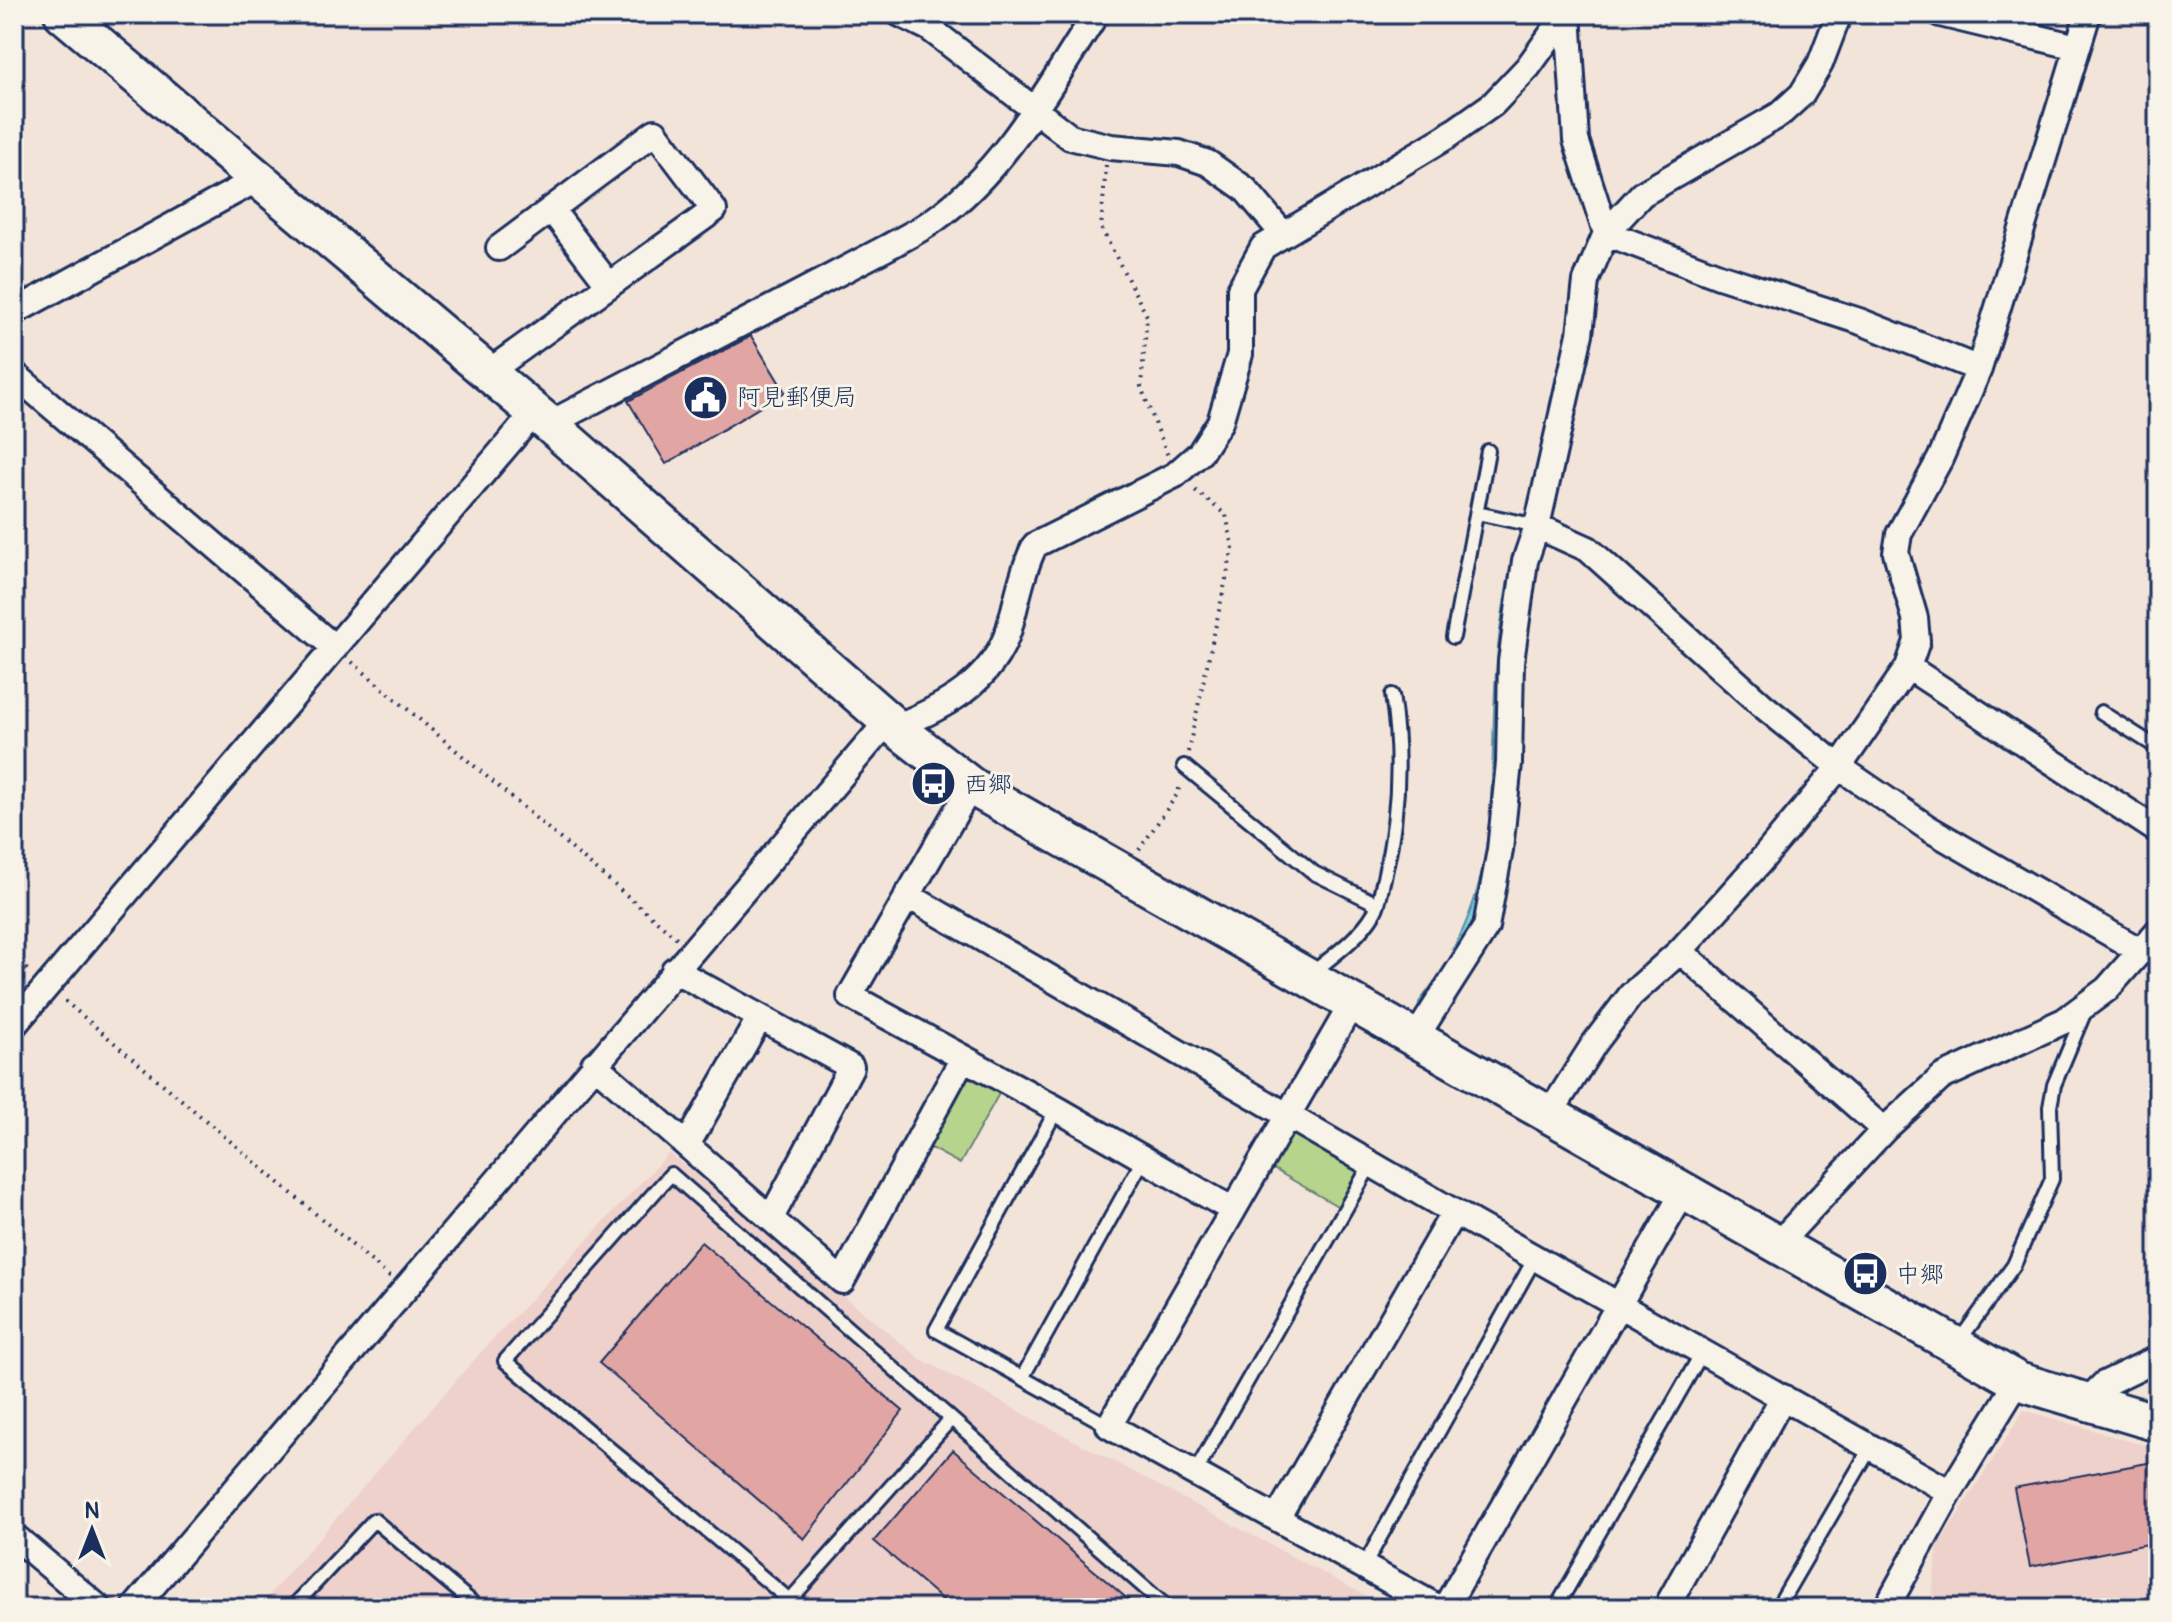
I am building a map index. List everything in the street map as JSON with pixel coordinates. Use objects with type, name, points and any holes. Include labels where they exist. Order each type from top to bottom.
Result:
[{"type":"street","points":[[63,14],[256,180],[542,418],[891,724],[971,786],[2018,1381],[2158,1423]]},
{"type":"street","points":[[900,14],[929,28],[1070,137],[1111,147],[1179,153],[1208,163],[1245,189],[1283,234]]},
{"type":"street","points":[[14,1025],[335,648],[542,418],[886,248],[935,220],[978,182],[1035,109],[1096,14]]},
{"type":"street","points":[[1567,14],[1576,140],[1606,233]]},
{"type":"street","points":[[134,1608],[691,950],[891,724],[945,707],[990,666],[1008,633],[1027,561],[1035,545],[1175,475],[1200,453],[1220,422],[1240,354],[1240,289],[1263,247],[1446,137],[1493,104],[1528,67],[1567,14]]},
{"type":"street","points":[[1416,1037],[1486,927],[1500,850],[1509,763],[1511,662],[1525,561],[1537,526],[1580,334],[1586,281],[1606,233],[1642,194],[1779,115],[1802,94],[1820,64],[1839,14]]},
{"type":"street","points":[[1940,14],[2077,47]]},
{"type":"street","points":[[1549,1115],[1594,1044],[1631,995],[1680,951],[1839,767],[1908,667],[1917,641],[1915,618],[1896,553],[1899,534],[1940,459],[1979,369],[2088,14]]},
{"type":"street","points":[[487,373],[714,210],[655,132],[499,248]]},
{"type":"street","points":[[14,312],[256,180]]},
{"type":"street","points":[[551,209],[609,285]]},
{"type":"street","points":[[1606,233],[1719,276],[1859,321],[1979,369]]},
{"type":"street","points":[[14,374],[335,648]]},
{"type":"street","points":[[1537,526],[1588,549],[1762,705],[1839,767],[1928,828],[2142,952]]},
{"type":"street","points":[[1908,667],[2158,831]]},
{"type":"street","points":[[971,786],[850,996],[1233,1210]]},
{"type":"street","points":[[907,895],[1454,1212],[1950,1492]]},
{"type":"street","points":[[1777,1245],[1884,1130],[1942,1077],[2064,1021],[2107,989],[2158,931]]},
{"type":"street","points":[[1680,951],[1884,1130]]},
{"type":"street","points":[[674,970],[851,1067],[771,1218]]},
{"type":"street","points":[[1353,1002],[1109,1426],[1442,1608],[1684,1191]]},
{"type":"street","points":[[687,1145],[760,1017]]},
{"type":"street","points":[[594,1064],[842,1281],[963,1058]]},
{"type":"street","points":[[1277,1518],[1454,1212]]},
{"type":"street","points":[[2085,1403],[2104,1384],[2158,1358]]},
{"type":"street","points":[[1886,1608],[1950,1492],[2018,1381]]},
{"type":"street","points":[[1666,1608],[1783,1397]]},
{"type":"street","points":[[14,1536],[99,1608]]},
{"type":"lane","points":[[1453,637],[1488,451]]},
{"type":"lane","points":[[1477,513],[1537,526]]},
{"type":"lane","points":[[1309,976],[1356,937],[1377,904],[1394,839],[1399,788],[1399,736],[1392,695]]},
{"type":"lane","points":[[2101,712],[2158,748]]},
{"type":"lane","points":[[1184,766],[1314,873],[1377,904]]},
{"type":"lane","points":[[1955,1346],[2014,1265],[2052,1179],[2050,1107],[2054,1085],[2087,1004]]},
{"type":"lane","points":[[1057,1109],[936,1330],[1109,1426]]},
{"type":"lane","points":[[1022,1378],[1144,1158]]},
{"type":"lane","points":[[1195,1473],[1372,1162]]},
{"type":"lane","points":[[951,1419],[795,1604],[505,1361],[671,1174],[1168,1608]]},
{"type":"lane","points":[[1364,1566],[1536,1256]]},
{"type":"lane","points":[[1556,1608],[1703,1351]]},
{"type":"lane","points":[[1777,1608],[1871,1447]]},
{"type":"lane","points":[[292,1608],[374,1520],[479,1608]]},
{"type":"path","points":[[1111,147],[1103,180],[1101,228],[1147,316],[1141,387],[1175,475],[1226,515],[1233,547],[1178,793],[1124,872]]},
{"type":"path","points":[[335,648],[691,950]]},
{"type":"path","points":[[14,958],[404,1289]]},
{"type":"path","points":[[2146,1135],[2158,1145]]},
{"type":"shaded area","points":[[669,1153],[919,1358],[1389,1608],[258,1608],[481,1352]]},
{"type":"shaded area","points":[[2024,1410],[2136,1443],[2158,1446],[2158,1608],[1930,1608],[1938,1546]]},
{"type":"green space","points":[[963,1058],[1006,1081],[960,1164],[918,1141]]},
{"type":"green space","points":[[1287,1114],[1372,1162],[1344,1210],[1260,1161]]},
{"type":"water","points":[[1511,562],[1520,569],[1488,892],[1464,952],[1453,949],[1469,915],[1487,844],[1498,648]]},
{"type":"building","points":[[751,336],[785,392],[666,464],[628,401]]},
{"type":"building","points":[[701,1242],[903,1411],[804,1539],[599,1363]]},
{"type":"building","points":[[953,1450],[1138,1608],[952,1608],[874,1541]]},
{"type":"building","points":[[2158,1461],[2158,1542],[2030,1567],[2014,1488]]},
{"type":"waterway","points":[[1551,408],[1558,376]]},
{"type":"waterway","points":[[1421,1003],[1444,972]]},
{"type":"place","name":"阿見郵便局","points":[[706,397]]},
{"type":"place","name":"西郷","points":[[933,784]]},
{"type":"place","name":"中郷","points":[[1865,1274]]}]
